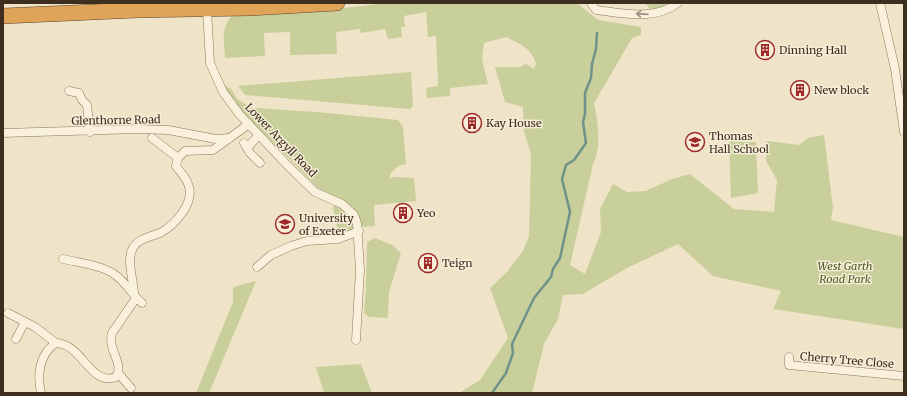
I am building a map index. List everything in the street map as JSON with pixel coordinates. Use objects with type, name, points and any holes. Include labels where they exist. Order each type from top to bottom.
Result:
[{"type":"highway","points":[[3,16],[84,8],[207,9],[321,5],[337,3]]},
{"type":"street","points":[[591,3],[596,10],[646,15],[668,10],[678,3]]},
{"type":"street","points":[[880,3],[895,69],[904,132]]},
{"type":"street","name":"Lower Argyll Road","points":[[207,9],[208,48],[212,70],[223,92],[259,135],[316,192],[342,204],[349,210],[357,223],[359,231],[360,270],[356,340]]},
{"type":"street","points":[[69,91],[79,93],[82,100],[87,105],[90,132]]},
{"type":"street","points":[[131,388],[119,374],[119,367],[112,348],[111,338],[112,333],[138,298],[131,254],[134,246],[138,242],[166,229],[182,213],[189,201],[190,195],[188,184],[176,166],[178,158],[185,151],[213,150],[249,124]]},
{"type":"street","name":"Glenthorne Road","points":[[3,133],[90,132],[138,129],[168,130],[216,139],[229,138]]},
{"type":"street","points":[[259,135],[246,145],[250,153],[260,163]]},
{"type":"street","points":[[152,138],[178,158]]},
{"type":"street","points":[[257,267],[271,255],[292,246],[307,241],[338,239],[359,231]]},
{"type":"street","points":[[63,260],[114,274],[138,298]]},
{"type":"street","points":[[8,313],[35,327],[56,343],[69,346],[78,353],[100,377],[113,378],[119,374]]},
{"type":"street","points":[[16,339],[25,322]]},
{"type":"street","points":[[41,393],[38,380],[41,363],[49,350],[56,343]]},
{"type":"street","name":"Cherry Tree Close","points":[[788,365],[904,376]]},
{"type":"green space","name":"West Garth Road Park","points":[[386,3],[577,3],[598,20],[641,27],[641,35],[632,38],[594,103],[598,126],[598,150],[593,164],[570,265],[585,274],[601,232],[600,209],[613,184],[627,192],[646,191],[672,179],[690,174],[734,209],[774,212],[777,180],[766,161],[767,141],[799,145],[808,138],[824,135],[833,208],[831,220],[904,237],[904,329],[773,309],[781,291],[713,276],[678,244],[627,268],[583,294],[563,295],[558,319],[544,344],[532,393],[459,393],[480,380],[508,338],[490,288],[507,272],[522,252],[529,237],[531,154],[524,131],[523,107],[505,102],[495,67],[520,67],[526,64],[534,69],[536,63],[531,53],[524,47],[506,37],[484,43],[482,59],[488,84],[450,88],[450,96],[427,98],[426,88],[438,86],[436,36],[428,37],[426,12],[404,16],[405,27],[401,27],[402,37],[388,39],[385,29],[361,33],[360,29],[336,32],[337,54],[290,55],[290,32],[264,33],[265,56],[225,58],[224,30],[233,15],[336,9]]},
{"type":"green space","points":[[630,3],[665,4],[664,7],[651,10],[646,4]]},
{"type":"green space","points":[[411,72],[413,106],[410,109],[245,95],[238,86]]},
{"type":"green space","points":[[223,84],[232,90],[237,99],[252,108],[317,112],[398,120],[403,127],[406,164],[398,166],[390,174],[390,179],[393,177],[414,178],[416,201],[374,205],[375,226],[354,226],[351,232],[339,236],[333,208],[336,198],[319,189],[236,105]]},
{"type":"green space","points":[[729,141],[756,142],[758,193],[731,198]]},
{"type":"green space","points":[[375,238],[392,245],[401,253],[389,292],[388,318],[369,317],[364,313],[367,242]]},
{"type":"green space","points":[[256,281],[209,393],[196,393],[233,302],[233,287]]},
{"type":"green space","points":[[361,364],[372,393],[324,393],[316,367]]},
{"type":"waterway","points":[[492,393],[506,373],[513,353],[512,344],[534,298],[551,277],[553,269],[560,258],[570,212],[562,179],[566,165],[574,160],[586,143],[583,122],[585,114],[585,93],[591,78],[597,33]]},
{"type":"place","name":"Dinning Hall","points":[[765,50]]},
{"type":"place","name":"New block","points":[[800,90]]},
{"type":"place","name":"Kay House","points":[[472,123]]},
{"type":"place","name":"Thomas Hall School","points":[[695,142]]},
{"type":"place","name":"Yeo","points":[[403,213]]},
{"type":"place","name":"University of Exeter","points":[[285,224]]},
{"type":"place","name":"Teign","points":[[428,263]]}]
